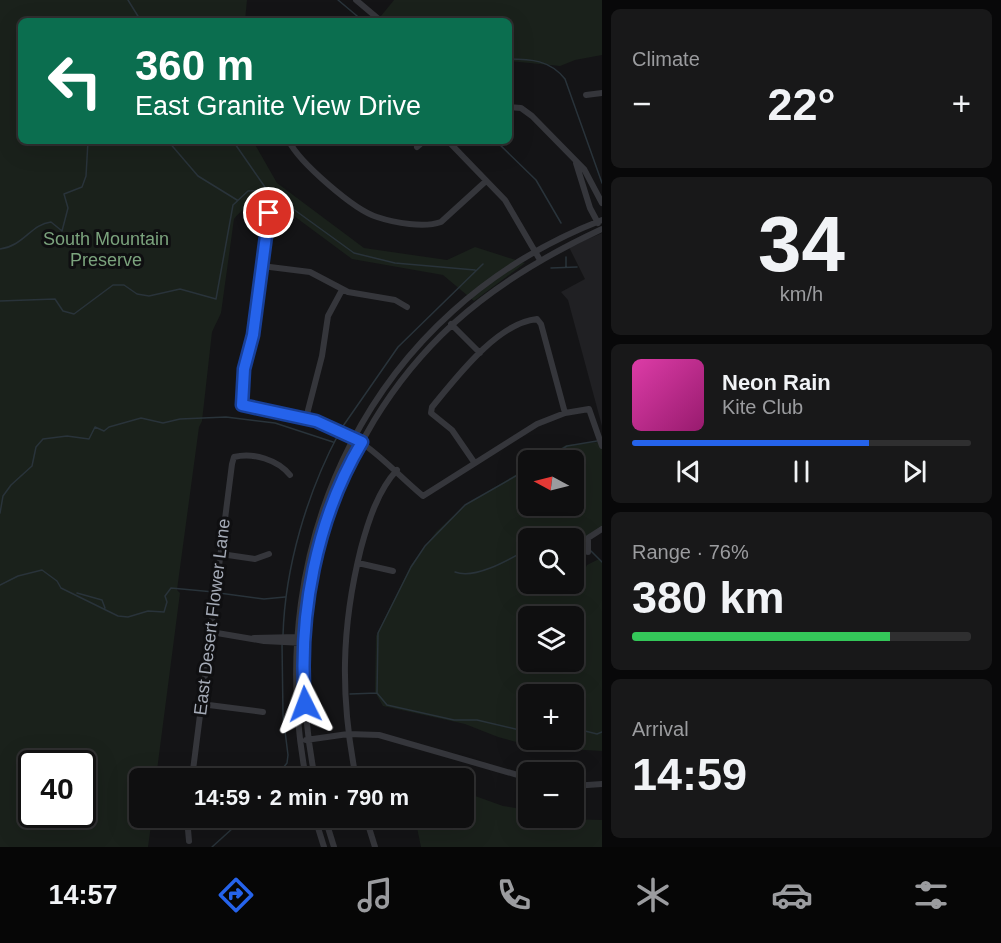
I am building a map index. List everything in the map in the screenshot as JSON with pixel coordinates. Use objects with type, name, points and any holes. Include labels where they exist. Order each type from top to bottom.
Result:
[{"type":"street","points":[[356,0],[377,18]]},
{"type":"street","points":[[586,95],[602,93]]},
{"type":"street","points":[[512,107],[522,106],[584,169],[602,203]]},
{"type":"street","points":[[291,144],[304,164],[366,212],[389,220],[432,225],[450,215],[486,181]]},
{"type":"street","points":[[417,147],[420,144]]},
{"type":"street","points":[[451,144],[515,213],[540,260]]},
{"type":"street","points":[[576,163],[601,224]]},
{"type":"street","points":[[269,213],[253,335],[244,369],[242,405],[306,418],[355,437],[398,470],[423,496],[537,424],[565,413],[589,409],[602,446]]},
{"type":"street","points":[[304,768],[299,741],[295,691],[296,640],[301,592],[317,524],[340,465],[355,437],[395,374],[446,318],[488,283],[534,252],[601,224]]},
{"type":"street","points":[[313,768],[304,692],[304,640],[310,592],[326,528],[338,493],[362,442],[404,378],[452,325],[495,290],[601,224]]},
{"type":"street","points":[[262,266],[310,272],[342,290],[395,300],[407,308]]},
{"type":"street","points":[[306,418],[322,356],[328,316],[342,290]]},
{"type":"street","points":[[446,318],[480,353]]},
{"type":"street","points":[[474,462],[452,430],[431,413],[432,407],[480,353],[506,331],[537,319],[541,324],[565,413]]},
{"type":"street","name":"East Desert Flower Lane","points":[[193,768],[234,457],[271,460],[283,466],[290,475]]},
{"type":"street","points":[[354,768],[348,734],[344,688],[345,638],[349,600],[370,520],[387,481],[398,470]]},
{"type":"street","points":[[317,524],[326,528]]},
{"type":"street","points":[[588,552],[588,538],[602,529]]},
{"type":"street","points":[[221,555],[255,559],[269,554]]},
{"type":"street","points":[[358,563],[393,571]]},
{"type":"street","points":[[211,632],[254,638],[304,640]]},
{"type":"street","points":[[201,705],[262,712]]},
{"type":"street","points":[[299,741],[348,734],[379,735],[518,775]]},
{"type":"street","points":[[584,785],[602,784]]},
{"type":"street","points":[[188,828],[189,841]]},
{"type":"street","points":[[318,828],[324,847]]},
{"type":"street","points":[[328,828],[334,847]]},
{"type":"street","points":[[370,828],[375,847]]},
{"type":"shaded area","points":[[602,233],[602,426],[568,300],[561,292],[585,279],[569,247]]},
{"type":"green space","name":"South Mountain Preserve","points":[[0,0],[247,0],[245,18],[18,18],[18,144],[255,144],[277,183],[364,248],[447,260],[475,247],[525,263],[474,301],[443,275],[352,259],[271,199],[255,202],[234,219],[221,313],[212,332],[202,421],[199,427],[177,590],[180,593],[157,768],[129,768],[129,828],[151,828],[148,847],[0,847]]},
{"type":"green space","points":[[394,0],[602,0],[602,55],[575,60],[560,66],[512,61],[512,18],[383,18],[381,16]]},
{"type":"green space","points":[[599,442],[602,446],[602,529],[584,538],[584,528],[518,528],[518,594],[584,594],[584,571],[587,565],[599,559],[602,561],[602,751],[584,750],[584,684],[518,684],[518,742],[465,724],[383,706],[375,692],[376,636],[411,565],[436,532],[464,506],[518,473],[518,516],[584,516],[584,450],[558,450],[566,445]]},
{"type":"green space","points":[[474,796],[503,806],[518,808],[518,828],[584,828],[584,820],[602,820],[602,847],[421,847],[417,828],[474,828]]},
{"type":"waterway","points":[[128,0],[139,18]]},
{"type":"waterway","points":[[338,0],[359,18]]},
{"type":"waterway","points":[[512,59],[546,64],[565,79],[602,183]]},
{"type":"waterway","points":[[0,249],[15,244],[44,224],[51,222],[62,231],[68,208],[64,194],[82,187],[86,176],[88,144]]},
{"type":"waterway","points":[[171,144],[198,176],[237,200]]},
{"type":"waterway","points":[[235,144],[267,190],[354,253],[395,263],[475,270]]},
{"type":"waterway","points":[[499,144],[536,180],[561,223]]},
{"type":"waterway","points":[[0,301],[55,299],[63,311],[74,314],[113,285],[124,285],[137,294],[149,296],[180,289],[216,299],[233,205],[248,191],[267,190]]},
{"type":"waterway","points":[[566,257],[566,267]]},
{"type":"waterway","points":[[341,429],[398,347],[483,264]]},
{"type":"waterway","points":[[551,268],[577,267]]},
{"type":"waterway","points":[[0,513],[3,496],[11,485],[32,466],[36,447],[43,439],[67,436],[89,439],[95,427],[104,431],[109,427],[141,418],[163,423],[180,419],[226,417],[275,423],[333,442]]},
{"type":"waterway","points":[[283,635],[288,583],[300,531],[317,480],[339,433]]},
{"type":"waterway","points":[[560,450],[567,446],[597,441]]},
{"type":"waterway","points":[[350,694],[377,693],[378,633],[411,567],[425,546],[465,505],[518,475]]},
{"type":"waterway","points":[[591,551],[602,562]]},
{"type":"waterway","points":[[455,572],[463,574],[482,571],[518,554]]},
{"type":"waterway","points":[[0,585],[18,576],[42,570],[57,581],[61,588],[118,616],[128,617],[148,611],[164,612],[167,602],[165,596],[171,588],[214,592]]},
{"type":"waterway","points":[[77,593],[102,600],[105,608]]},
{"type":"waterway","points":[[219,593],[264,599],[285,597]]},
{"type":"waterway","points":[[282,643],[283,715],[288,755],[287,763],[283,768]]},
{"type":"waterway","points":[[377,693],[387,705],[454,720],[477,720],[518,730]]},
{"type":"waterway","points":[[584,731],[597,734],[602,732]]},
{"type":"waterway","points":[[212,847],[233,828]]},
{"type":"route","points":[[269,213],[253,335],[244,369],[242,405],[293,414],[316,421],[362,442],[338,493],[315,567],[304,643],[305,704]]}]
